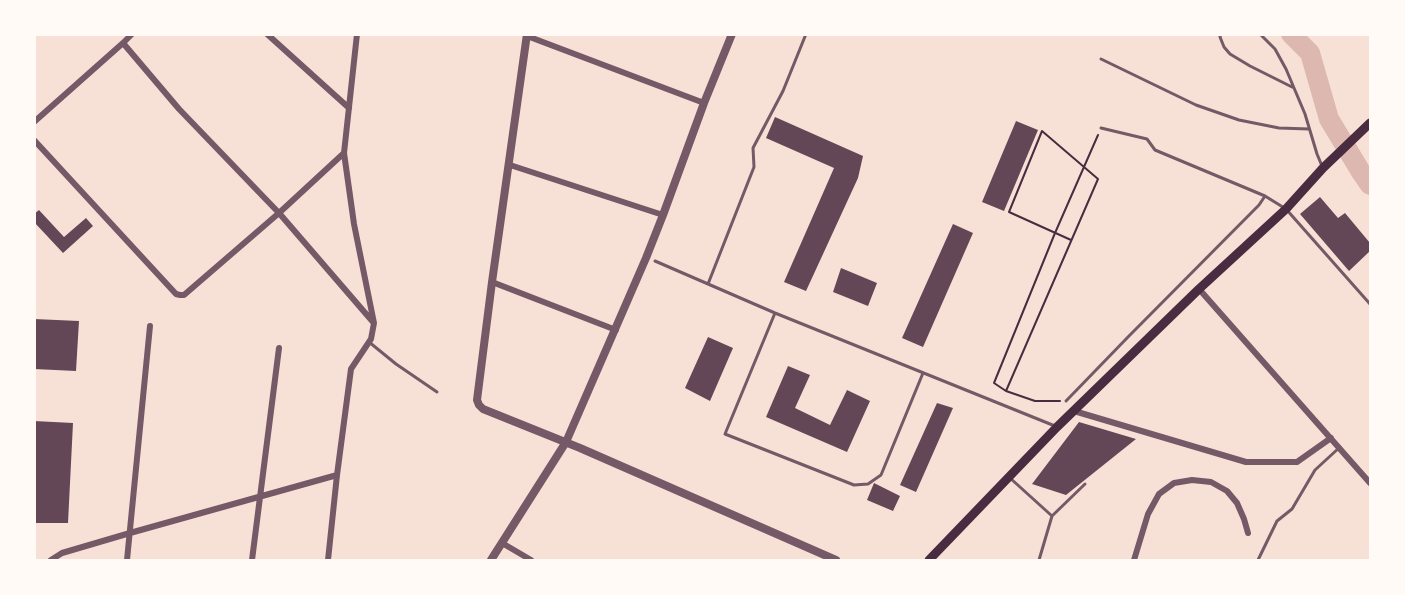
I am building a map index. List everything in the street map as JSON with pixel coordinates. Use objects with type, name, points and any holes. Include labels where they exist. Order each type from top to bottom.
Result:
[{"type":"main road","points":[[929,561],[1057,427],[1286,208],[1371,123]]},
{"type":"street","points":[[34,122],[132,34]]},
{"type":"street","points":[[267,34],[349,108]]},
{"type":"street","points":[[328,561],[351,369],[371,339],[374,323],[354,224],[344,153],[357,34]]},
{"type":"street","points":[[491,561],[566,442],[650,260],[663,215],[732,34]]},
{"type":"street","points":[[704,103],[527,35],[477,399],[483,409],[566,442],[836,561]]},
{"type":"street","points":[[123,44],[179,109],[279,213],[374,323]]},
{"type":"street","points":[[34,140],[176,294],[180,295],[184,295],[279,213],[344,153]]},
{"type":"street","points":[[510,165],[663,215]]},
{"type":"street","points":[[492,282],[616,330]]},
{"type":"street","points":[[1199,290],[1371,483]]},
{"type":"street","points":[[127,561],[150,326]]},
{"type":"street","points":[[252,561],[279,348]]},
{"type":"street","points":[[1074,411],[1245,462],[1297,462],[1331,438]]},
{"type":"street","points":[[51,561],[62,554],[130,533],[337,474]]},
{"type":"street","points":[[1134,561],[1148,514],[1159,494],[1174,483],[1192,480],[1211,482],[1227,491],[1237,503],[1248,533]]},
{"type":"street","points":[[502,543],[531,561]]},
{"type":"lane","points":[[708,284],[754,167],[753,148],[783,91],[806,34]]},
{"type":"lane","points":[[1221,34],[1224,46],[1230,54],[1293,88]]},
{"type":"lane","points":[[1260,34],[1275,49],[1286,69],[1305,114],[1317,153],[1327,165]]},
{"type":"lane","points":[[1101,59],[1196,105],[1239,120],[1279,128],[1309,129]]},
{"type":"lane","points":[[1101,128],[1147,139],[1155,150],[1264,196],[1286,208],[1371,304]]},
{"type":"lane","points":[[1066,401],[1259,205],[1264,196]]},
{"type":"lane","points":[[650,260],[1057,427]]},
{"type":"lane","points":[[775,313],[725,434],[854,485],[868,484],[881,475],[923,373]]},
{"type":"lane","points":[[369,342],[437,392]]},
{"type":"lane","points":[[1258,561],[1277,521],[1292,509],[1316,470],[1340,447]]},
{"type":"lane","points":[[1008,477],[1052,516]]},
{"type":"lane","points":[[1039,561],[1052,516],[1085,484]]},
{"type":"path","points":[[1066,401],[1035,401],[1006,391],[994,383],[1101,128]]},
{"type":"path","points":[[1006,391],[1098,179],[1042,131],[1009,212],[1071,240]]},
{"type":"building","points":[[775,117],[863,156],[858,178],[806,291],[784,282],[834,168],[766,138]]},
{"type":"building","points":[[1016,121],[1038,130],[1004,211],[982,202]]},
{"type":"building","points":[[1320,197],[1338,218],[1345,213],[1370,243],[1370,251],[1349,271],[1300,214]]},
{"type":"building","points":[[39,210],[64,237],[86,218],[93,226],[63,253],[34,222],[34,214]]},
{"type":"building","points":[[953,224],[973,233],[923,347],[902,338]]},
{"type":"building","points":[[841,268],[877,283],[868,306],[833,292]]},
{"type":"building","points":[[34,319],[79,321],[76,371],[34,369]]},
{"type":"building","points":[[708,337],[733,348],[710,401],[685,388]]},
{"type":"building","points":[[788,366],[810,375],[795,408],[830,425],[847,390],[870,401],[847,452],[766,417]]},
{"type":"building","points":[[937,403],[953,408],[916,492],[900,485]]},
{"type":"building","points":[[34,421],[73,423],[68,523],[34,523]]},
{"type":"building","points":[[1079,422],[1136,439],[1066,495],[1032,484]]},
{"type":"building","points":[[874,483],[900,496],[893,511],[867,500]]},
{"type":"waterway","points":[[1291,34],[1310,53],[1329,119],[1370,185]]}]
